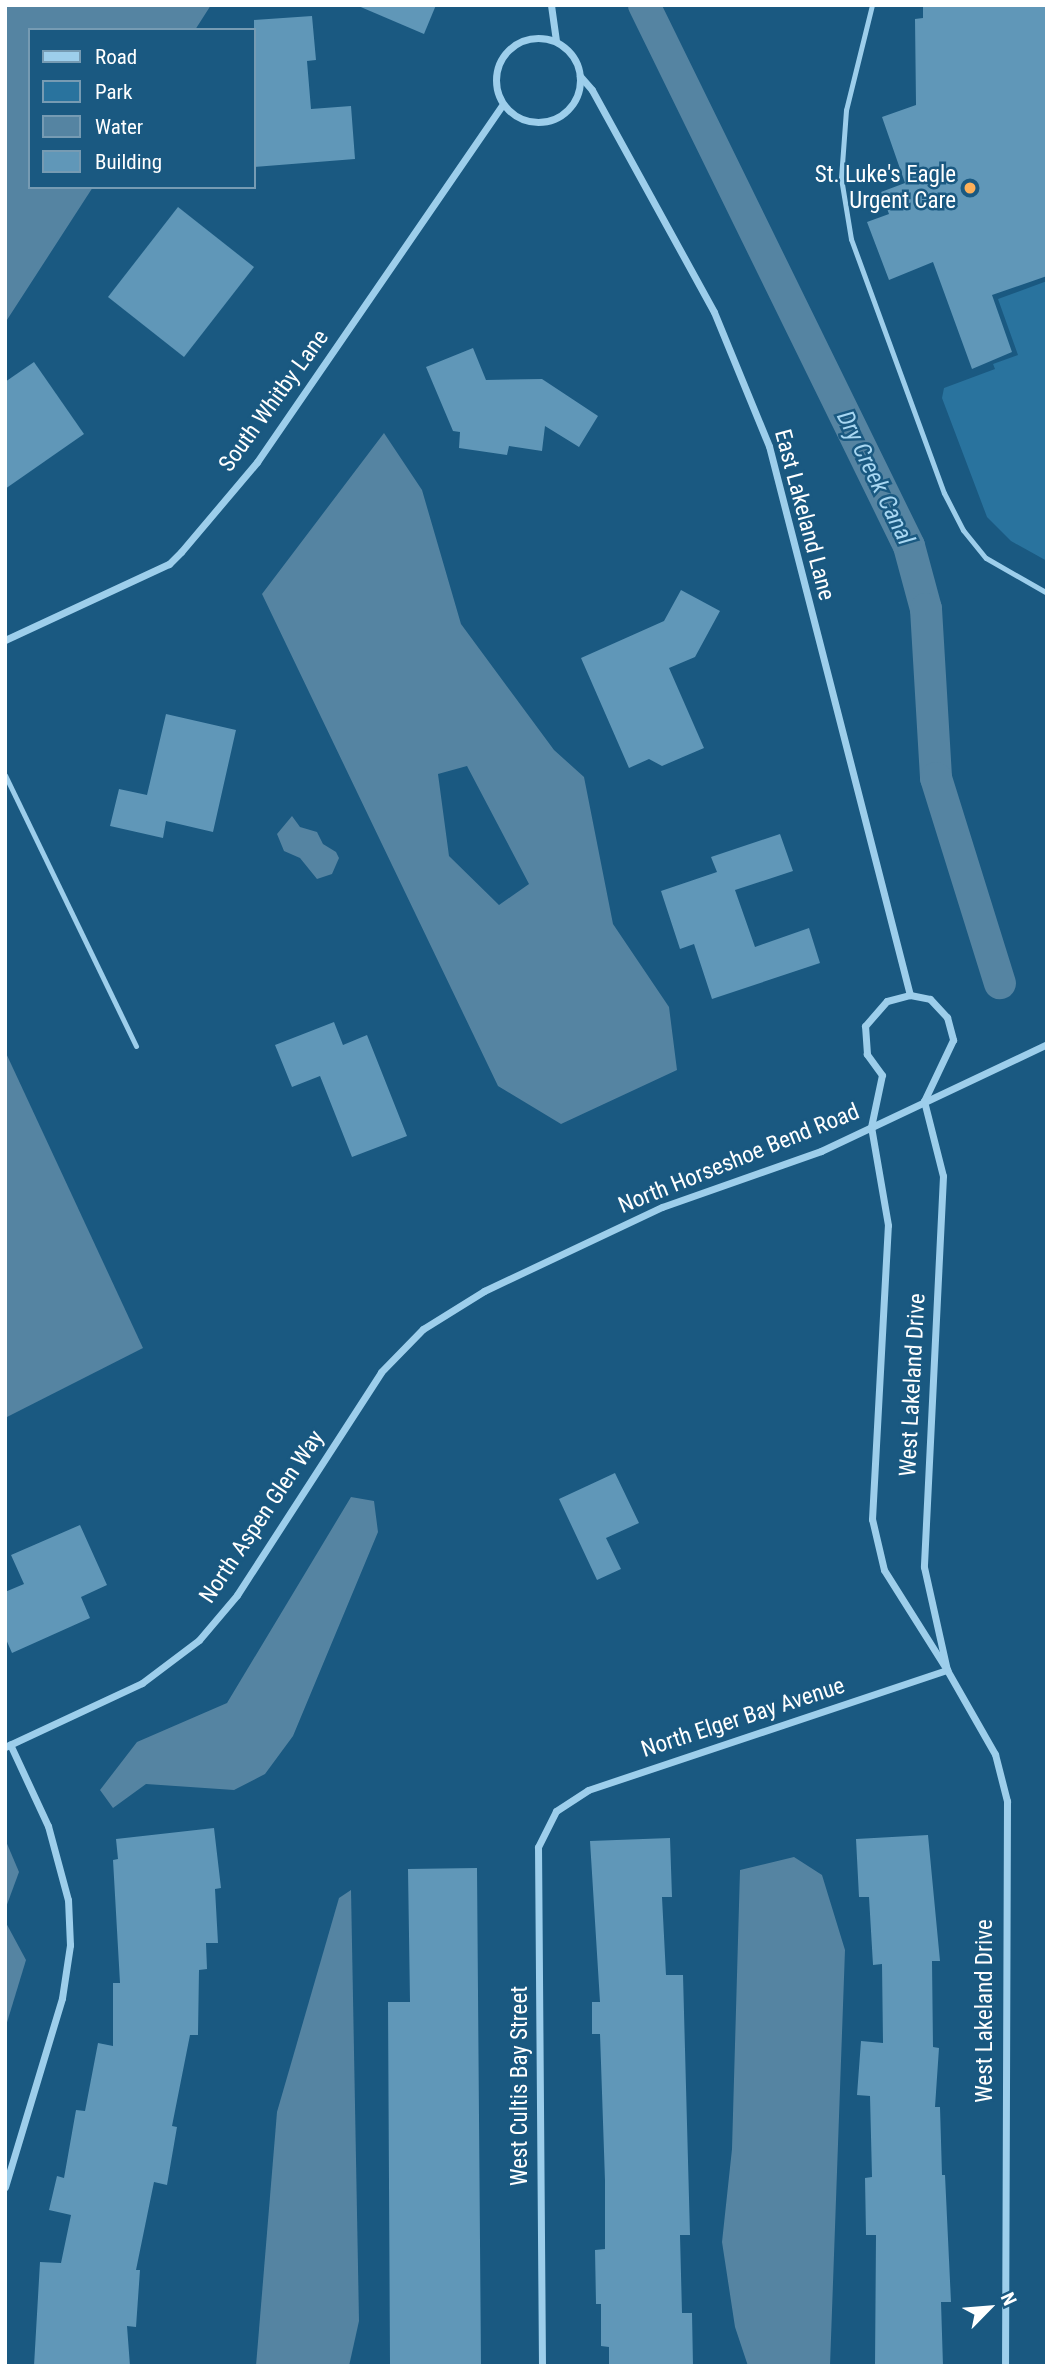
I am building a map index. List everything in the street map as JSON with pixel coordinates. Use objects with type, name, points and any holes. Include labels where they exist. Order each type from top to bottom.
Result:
[{"type":"street","points":[[551,5],[556,41]]},
{"type":"street","points":[[534,37],[556,41],[573,56],[580,76],[577,98],[562,115],[542,123],[520,119],[503,104],[495,83],[499,62],[506,53],[513,45],[534,37]]},
{"type":"street","name":"East Lakeland Lane","points":[[580,76],[592,90],[714,312],[769,446],[910,995]]},
{"type":"street","name":"South Whitby Lane","points":[[5,640],[169,564],[181,552],[257,462],[503,104]]},
{"type":"street","points":[[871,1127],[882,1076],[867,1055],[865,1026],[887,1001],[910,995],[930,999],[947,1017],[953,1040],[924,1101]]},
{"type":"street","name":"North Horseshoe Bend Road","points":[[484,1291],[662,1207],[821,1151],[1047,1044]]},
{"type":"street","name":"West Lakeland Drive","points":[[924,1101],[943,1176],[925,1567],[947,1671]]},
{"type":"street","name":"West Lakeland Drive","points":[[871,1127],[888,1225],[872,1519],[884,1570],[995,1754],[1007,1801],[1005,2366]]},
{"type":"street","name":"North Aspen Glen Way","points":[[8,1746],[142,1683],[200,1640],[237,1595],[381,1372],[422,1329],[484,1291]]},
{"type":"street","name":"North Elger Bay Avenue","points":[[556,1811],[588,1790],[947,1671]]},
{"type":"street","points":[[5,2187],[62,1998],[70,1945],[68,1900],[48,1826],[8,1746]]},
{"type":"street","name":"West Cultis Bay Street","points":[[541,2366],[538,1847],[556,1811]]},
{"type":"lane","points":[[872,5],[846,110],[841,178],[851,239],[944,493],[963,530],[986,558],[1047,593]]},
{"type":"lane","points":[[5,775],[136,1046]]},
{"type":"green space","points":[[1047,281],[1047,561],[1011,541],[987,517],[942,398],[944,388],[995,369],[993,364],[1018,355],[998,299]]},
{"type":"water","points":[[5,5],[211,5],[196,28],[28,28],[28,189],[92,189],[5,323]]},
{"type":"water","points":[[384,433],[422,490],[461,624],[554,750],[584,777],[613,924],[669,1007],[677,1070],[561,1124],[498,1086],[262,594]],"holes":[[[467,766],[529,884],[499,905],[449,856],[438,774]]]},
{"type":"water","points":[[292,816],[300,827],[317,832],[323,844],[336,852],[339,858],[332,874],[317,879],[300,858],[284,851],[277,834]]},
{"type":"water","points":[[5,1051],[143,1348],[5,1418]]},
{"type":"water","points":[[351,1497],[374,1501],[378,1532],[293,1736],[265,1774],[234,1790],[146,1784],[113,1808],[100,1790],[137,1742],[227,1703]]},
{"type":"water","points":[[5,1839],[19,1872],[5,1910]]},
{"type":"water","points":[[794,1857],[822,1875],[845,1950],[830,2366],[748,2366],[735,2327],[722,2242],[732,2149],[740,1870]]},
{"type":"water","points":[[351,1890],[359,2321],[349,2366],[256,2366],[277,2112],[339,1898]]},
{"type":"water","points":[[5,1921],[26,1960],[5,2029]]},
{"type":"building","points":[[356,5],[436,5],[424,34]]},
{"type":"building","name":"St. Luke's Eagle Urgent Care","points":[[923,5],[1047,5],[1047,276],[992,295],[1012,352],[972,369],[933,262],[889,280],[867,222],[889,214],[881,192],[905,183],[882,117],[916,105],[915,19],[923,18]]},
{"type":"building","points":[[312,16],[316,60],[307,61],[311,109],[351,106],[355,159],[256,167],[254,20]]},
{"type":"building","points":[[178,207],[254,267],[184,357],[108,297]]},
{"type":"building","points":[[473,348],[486,380],[542,379],[598,416],[579,447],[545,426],[542,451],[509,446],[507,455],[459,448],[460,432],[453,431],[426,367]]},
{"type":"building","points":[[34,362],[84,434],[5,489],[5,382]]},
{"type":"building","points":[[681,590],[720,611],[695,657],[669,668],[704,748],[662,766],[649,759],[629,768],[581,658],[664,621]]},
{"type":"building","points":[[166,714],[236,730],[213,832],[166,821],[163,838],[110,826],[119,789],[147,795]]},
{"type":"building","points":[[780,834],[793,871],[735,890],[755,947],[809,928],[820,963],[712,999],[694,944],[680,949],[661,891],[717,872],[711,857]]},
{"type":"building","points":[[334,1022],[343,1045],[367,1035],[407,1136],[352,1157],[320,1076],[292,1087],[275,1045]]},
{"type":"building","points":[[615,1473],[639,1523],[606,1538],[621,1569],[597,1580],[559,1499]]},
{"type":"building","points":[[80,1525],[107,1585],[81,1597],[90,1618],[12,1653],[5,1637],[5,1592],[24,1584],[11,1555]]},
{"type":"building","points":[[214,1828],[221,1888],[215,1889],[218,1943],[206,1943],[207,1969],[199,1970],[198,2035],[190,2035],[172,2126],[177,2127],[167,2185],[154,2182],[136,2270],[140,2270],[136,2327],[127,2326],[130,2366],[34,2366],[40,2262],[61,2263],[71,2215],[49,2210],[57,2176],[64,2178],[76,2110],[85,2111],[98,2043],[113,2046],[113,1983],[120,1983],[113,1860],[118,1859],[116,1839]]},
{"type":"building","points":[[928,1835],[940,1961],[932,1961],[933,2047],[939,2048],[935,2107],[940,2107],[951,2302],[941,2302],[943,2366],[875,2366],[876,2235],[866,2235],[865,2178],[872,2177],[870,2096],[857,2095],[861,2041],[883,2043],[882,1964],[873,1965],[869,1897],[859,1897],[856,1839]]},
{"type":"building","points":[[670,1838],[672,1897],[662,1897],[666,1975],[683,1975],[690,2235],[680,2235],[682,2313],[692,2313],[693,2366],[609,2366],[609,2347],[601,2346],[601,2304],[596,2304],[595,2250],[605,2249],[605,2181],[600,2034],[592,2034],[592,2002],[600,2002],[590,1841]]},
{"type":"building","points":[[477,1868],[481,2366],[390,2366],[388,2002],[410,2002],[408,1869]]},
{"type":"waterway","name":"Dry Creek Canal","points":[[644,5],[909,546],[926,609],[936,778],[1000,983]]},
{"type":"place","name":"St. Luke's Eagle Urgent Care","points":[[970,188]]}]
